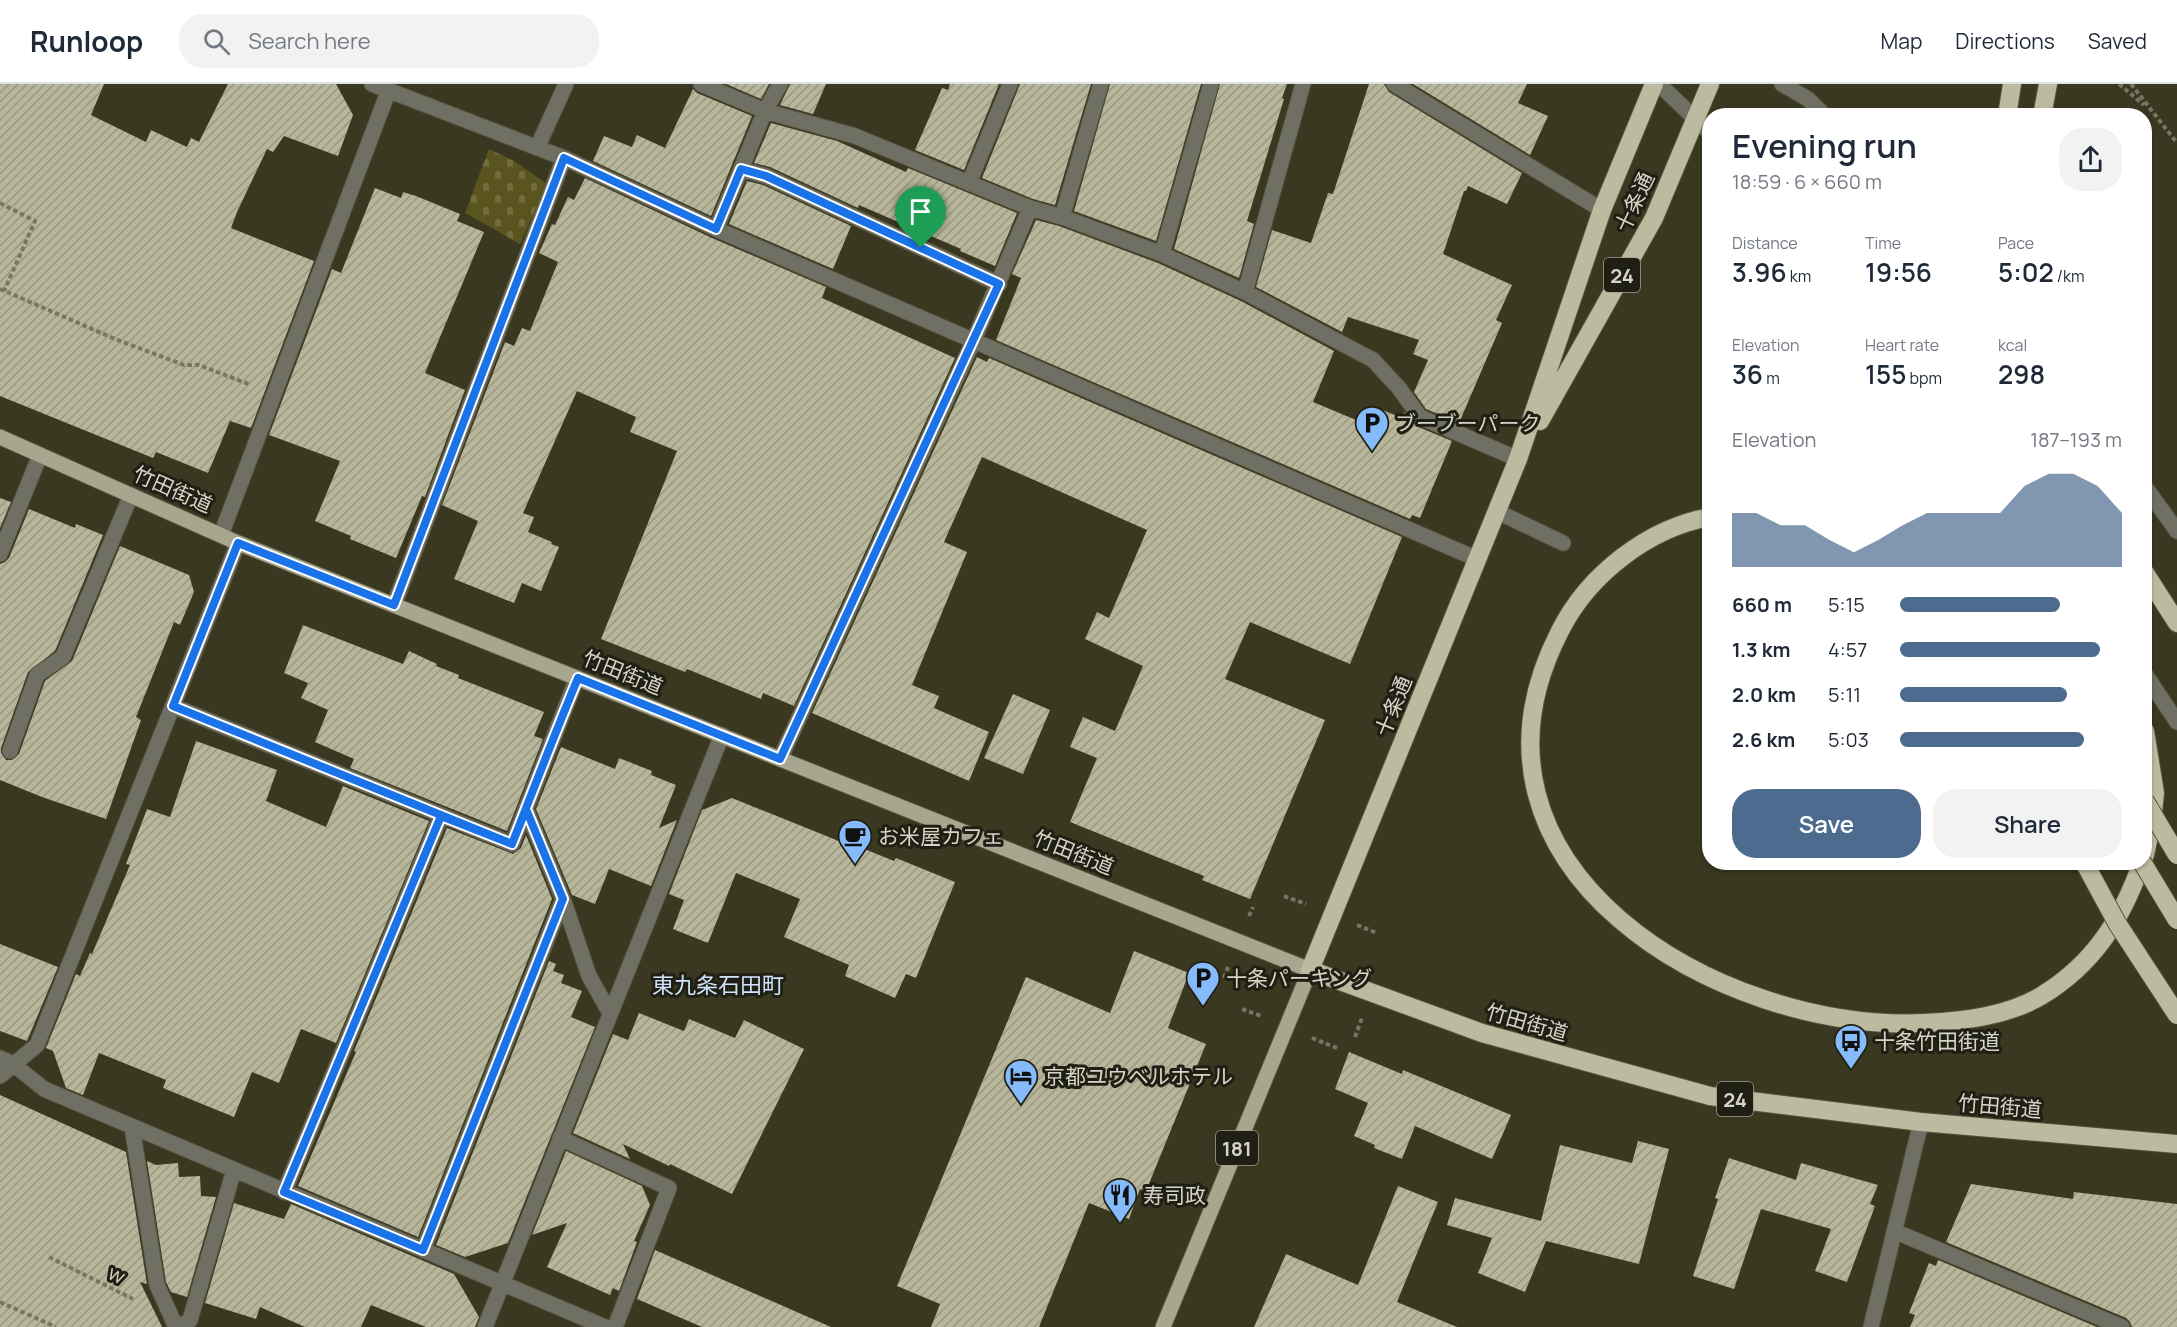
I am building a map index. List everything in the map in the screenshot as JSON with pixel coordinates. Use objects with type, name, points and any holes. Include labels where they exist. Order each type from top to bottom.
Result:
[{"type":"highway","name":"十条通","points":[[1310,970],[1518,459],[1602,210],[1654,84]]},
{"type":"highway","name":"十条通","points":[[1518,459],[1654,218],[1710,84]]},
{"type":"highway","points":[[2008,108],[2012,84]]},
{"type":"highway","points":[[2044,108],[2048,84]]},
{"type":"highway","points":[[1702,520],[1664,533],[1635,548],[1608,570],[1577,602],[1550,650],[1539,677],[1533,705],[1530,734],[1531,760],[1536,792],[1547,825],[1563,857],[1583,884],[1606,908],[1634,931],[1667,955],[1701,973],[1782,1006],[1861,1022],[1903,1024],[1945,1022],[2009,1010],[2039,997],[2067,978],[2090,956],[2109,933],[2124,909],[2139,870]]},
{"type":"highway","points":[[2152,584],[2177,623]]},
{"type":"highway","points":[[2152,766],[2156,794],[2152,822]]},
{"type":"highway","points":[[2152,813],[2177,855]]},
{"type":"highway","points":[[2088,870],[2117,924],[2177,1016]]},
{"type":"highway","points":[[2147,870],[2177,920]]},
{"type":"highway","name":"竹田街道","points":[[1310,970],[1482,1034],[1710,1096],[1921,1122],[2177,1144]]},
{"type":"main road","name":"竹田街道","points":[[0,437],[238,543],[1310,970]]},
{"type":"main road","name":"181","points":[[1164,1327],[1310,970]]},
{"type":"street","points":[[372,84],[564,158],[716,229],[973,342],[1477,559]]},
{"type":"street","points":[[537,148],[566,84]]},
{"type":"street","points":[[701,84],[765,111],[855,136],[1030,208],[1062,217],[1162,254],[1245,292],[1373,360],[1399,388],[1420,417],[1518,459]]},
{"type":"street","points":[[716,229],[765,111],[780,84]]},
{"type":"street","points":[[969,183],[1010,84]]},
{"type":"street","points":[[1062,217],[1101,84]]},
{"type":"street","points":[[1162,254],[1211,84]]},
{"type":"street","points":[[1245,292],[1303,84]]},
{"type":"street","points":[[1394,84],[1602,210]]},
{"type":"street","points":[[1659,84],[1702,125]]},
{"type":"street","points":[[1782,84],[1808,99],[1817,108]]},
{"type":"street","points":[[221,535],[388,92]]},
{"type":"street","points":[[394,605],[564,158]]},
{"type":"street","points":[[741,169],[766,176],[999,284]]},
{"type":"street","points":[[780,759],[973,342],[1030,208]]},
{"type":"street","points":[[0,554],[40,455]]},
{"type":"street","points":[[10,751],[37,675],[63,657],[131,495]]},
{"type":"street","points":[[2152,497],[2177,531]]},
{"type":"street","points":[[1496,511],[1563,543]]},
{"type":"street","points":[[0,1076],[6,1061],[37,1046],[238,543]]},
{"type":"street","points":[[173,706],[512,844],[578,678]]},
{"type":"street","points":[[2152,684],[2177,722]]},
{"type":"street","points":[[485,1327],[722,735]]},
{"type":"street","points":[[526,809],[563,899],[589,976],[610,1013]]},
{"type":"street","points":[[284,1192],[441,816]]},
{"type":"street","points":[[423,1250],[563,899]]},
{"type":"street","points":[[6,1061],[44,1089],[605,1327]]},
{"type":"street","points":[[1870,1327],[1921,1122]]},
{"type":"street","points":[[132,1126],[157,1285],[176,1324],[190,1320],[234,1170]]},
{"type":"street","points":[[560,1138],[669,1188],[615,1327]]},
{"type":"street","points":[[1894,1231],[2112,1325]]},
{"type":"path","points":[[2119,84],[2149,108]]},
{"type":"path","points":[[2131,84],[2149,108]]},
{"type":"path","points":[[2152,111],[2177,143]]},
{"type":"path","points":[[0,203],[35,221],[2,290],[115,339],[184,365],[199,365],[273,394]]},
{"type":"path","name":"w","points":[[49,1257],[176,1324]]},
{"type":"path","points":[[0,1302],[56,1327]]},
{"type":"green space","points":[[489,149],[514,161],[547,184],[520,244],[465,213]]},
{"type":"building","points":[[0,84],[104,84],[91,115],[146,142],[151,130],[187,147],[191,138],[199,142],[228,84],[336,84],[353,115],[338,156],[284,136],[273,152],[267,149],[237,212],[231,228],[314,261],[251,428],[230,421],[208,473],[156,452],[153,458],[0,396]]},
{"type":"building","points":[[726,84],[769,84],[761,99]]},
{"type":"building","points":[[790,84],[826,84],[813,114],[780,105]]},
{"type":"building","points":[[950,84],[999,84],[964,170],[915,150],[942,88],[948,90]]},
{"type":"building","points":[[1020,84],[1091,84],[1055,205],[1033,199],[982,178]]},
{"type":"building","points":[[1110,84],[1201,84],[1156,241],[1074,211]]},
{"type":"building","points":[[1220,84],[1287,84],[1247,221],[1254,224],[1239,278],[1174,249]]},
{"type":"building","points":[[1369,84],[1384,84],[1389,92],[1522,173],[1507,204],[1468,186],[1464,191],[1443,254],[1512,285],[1496,320],[1502,323],[1459,423],[1426,409],[1414,392],[1428,360],[1413,354],[1419,340],[1348,317],[1342,332],[1256,287],[1272,230],[1311,243],[1328,193],[1333,194]]},
{"type":"building","points":[[1413,84],[1527,84],[1518,103],[1548,116],[1530,155]]},
{"type":"building","points":[[693,89],[697,93],[752,116],[711,216],[593,161],[604,136],[632,147],[637,135],[665,148]]},
{"type":"building","points":[[771,123],[837,141],[906,172],[908,168],[1017,213],[995,266],[859,205],[858,208],[770,167],[754,163]]},
{"type":"building","points":[[585,178],[712,238],[826,287],[822,298],[955,358],[794,706],[763,693],[761,699],[687,669],[685,672],[601,639],[677,451],[630,432],[636,417],[577,391],[523,513],[534,517],[528,532],[559,547],[541,591],[522,583],[514,603],[454,579],[478,521],[442,505],[505,342],[514,346],[522,328],[530,331],[558,262],[539,253],[568,197],[574,200]]},
{"type":"building","points":[[747,181],[763,185],[851,226],[833,269],[729,224]]},
{"type":"building","points":[[375,188],[401,198],[403,192],[416,196],[460,214],[457,221],[484,232],[425,373],[465,390],[425,497],[422,496],[396,558],[350,539],[351,536],[315,521],[340,461],[269,435],[332,269],[341,273]]},
{"type":"building","points":[[1036,220],[1059,226],[1158,263],[1241,301],[1334,351],[1313,402],[1368,425],[1375,407],[1402,418],[1404,412],[1416,426],[1452,441],[1420,518],[1412,515],[1410,519],[996,340],[1021,278],[1012,274]]},
{"type":"building","points":[[977,357],[987,362],[989,358],[1402,537],[1350,664],[1250,622],[1225,679],[1325,720],[1250,899],[1202,880],[1204,876],[1070,822],[1097,758],[1070,747],[1083,717],[1115,731],[1143,666],[1085,639],[1097,612],[1109,618],[1147,530],[982,457],[944,542],[967,552],[912,685],[939,696],[934,708],[989,732],[969,781],[812,713]]},
{"type":"building","points":[[0,498],[11,502],[0,528]]},
{"type":"building","points":[[29,509],[75,528],[76,524],[103,535],[55,651],[28,672],[1,748],[1,753],[6,760],[12,760],[19,754],[45,681],[72,661],[120,546],[189,575],[194,592],[180,625],[174,622],[136,717],[141,720],[106,819],[0,780],[0,564],[9,558]]},
{"type":"building","points":[[303,625],[403,664],[409,651],[437,664],[436,666],[459,675],[458,678],[544,712],[534,736],[543,739],[507,831],[350,768],[354,759],[315,742],[328,710],[301,698],[308,683],[284,673]]},
{"type":"building","points":[[1013,694],[1050,710],[1023,774],[984,758]]},
{"type":"building","points":[[196,741],[277,770],[266,801],[326,827],[343,786],[429,821],[336,1043],[301,1029],[279,1083],[252,1072],[234,1117],[163,1088],[166,1080],[99,1053],[83,1095],[66,1088],[53,1051],[46,1048],[76,974],[80,976],[90,953],[92,954],[130,865],[126,864],[147,809],[170,817]]},
{"type":"building","points":[[561,747],[615,769],[619,758],[652,771],[651,775],[676,785],[659,828],[677,820],[651,886],[609,869],[595,904],[572,895],[536,809]]},
{"type":"building","points":[[732,798],[851,846],[852,844],[894,861],[896,858],[955,882],[916,978],[906,974],[895,998],[845,976],[849,965],[784,937],[800,899],[736,873],[708,943],[673,929],[684,900],[669,894],[702,810]]},
{"type":"building","points":[[447,828],[513,854],[521,848],[526,835],[552,899],[418,1237],[298,1186],[356,1052],[354,1051]]},
{"type":"building","points":[[0,944],[58,967],[27,1041],[0,1031]]},
{"type":"building","points":[[1134,951],[1189,973],[1168,1028],[1206,1044],[1146,1191],[1140,1189],[1129,1219],[1089,1203],[1039,1327],[931,1327],[940,1304],[897,1286],[1026,977],[1110,1013]]},
{"type":"building","points":[[549,961],[556,964],[553,971],[564,975],[561,983],[582,991],[571,1017],[595,1027],[508,1243],[465,1257],[436,1245]]},
{"type":"building","points":[[639,1013],[684,1031],[689,1019],[735,1038],[744,1020],[804,1049],[732,1194],[623,1144],[630,1159],[573,1133],[613,1034],[628,1040]]},
{"type":"building","points":[[1349,1052],[1402,1074],[1403,1070],[1511,1115],[1492,1159],[1415,1126],[1402,1159],[1374,1148],[1375,1145],[1354,1136],[1368,1103],[1335,1089]]},
{"type":"building","points":[[0,1095],[126,1152],[147,1284],[140,1282],[162,1327],[0,1327]]},
{"type":"building","points":[[1638,1141],[1669,1149],[1639,1264],[1546,1241],[1525,1292],[1478,1273],[1492,1238],[1447,1225],[1455,1198],[1541,1221],[1560,1145],[1632,1163]]},
{"type":"building","points":[[566,1151],[642,1186],[650,1205],[634,1241],[637,1242],[619,1291],[613,1288],[610,1295],[547,1267],[567,1223],[532,1235]]},
{"type":"building","points":[[1729,1158],[1796,1180],[1801,1163],[1878,1185],[1870,1204],[1875,1206],[1847,1282],[1815,1271],[1831,1229],[1761,1209],[1734,1289],[1693,1276]]},
{"type":"building","points":[[147,1161],[156,1165],[178,1163],[179,1177],[200,1176],[201,1196],[216,1197],[187,1297],[171,1292],[166,1282]]},
{"type":"building","points":[[1971,1184],[2073,1199],[2074,1192],[2177,1204],[2177,1327],[2132,1327],[2126,1318],[1946,1242]]},
{"type":"building","points":[[1398,1186],[1438,1202],[1397,1302],[1457,1327],[1254,1327],[1286,1254],[1358,1285]]},
{"type":"building","points":[[234,1203],[284,1219],[291,1204],[454,1274],[479,1317],[475,1327],[426,1327],[371,1305],[361,1327],[305,1327],[260,1307],[256,1319],[205,1303]]},
{"type":"building","points":[[655,1250],[831,1327],[702,1327],[637,1299]]},
{"type":"building","points":[[1938,1260],[2097,1327],[1910,1327],[1915,1315],[1909,1313],[1929,1263],[1936,1266]]},
{"type":"place","name":"ブーブーパーク","points":[[1372,452]]},
{"type":"place","name":"お米屋カフェ","points":[[855,865]]},
{"type":"place","name":"十条パーキング","points":[[1203,1007]]},
{"type":"place","name":"十条竹田街道","points":[[1851,1070]]},
{"type":"place","name":"京都ユウベルホテル","points":[[1021,1105]]},
{"type":"place","name":"寿司政","points":[[1120,1224]]},
{"type":"district","name":"東九条石田町","points":[[718,985]]},
{"type":"route","points":[[921,248],[766,176],[741,169],[716,229],[564,158],[394,605],[238,543],[173,706],[512,844],[526,809],[563,899],[423,1250],[284,1192],[441,816],[512,844],[578,678],[780,759],[999,284],[921,248]]}]
